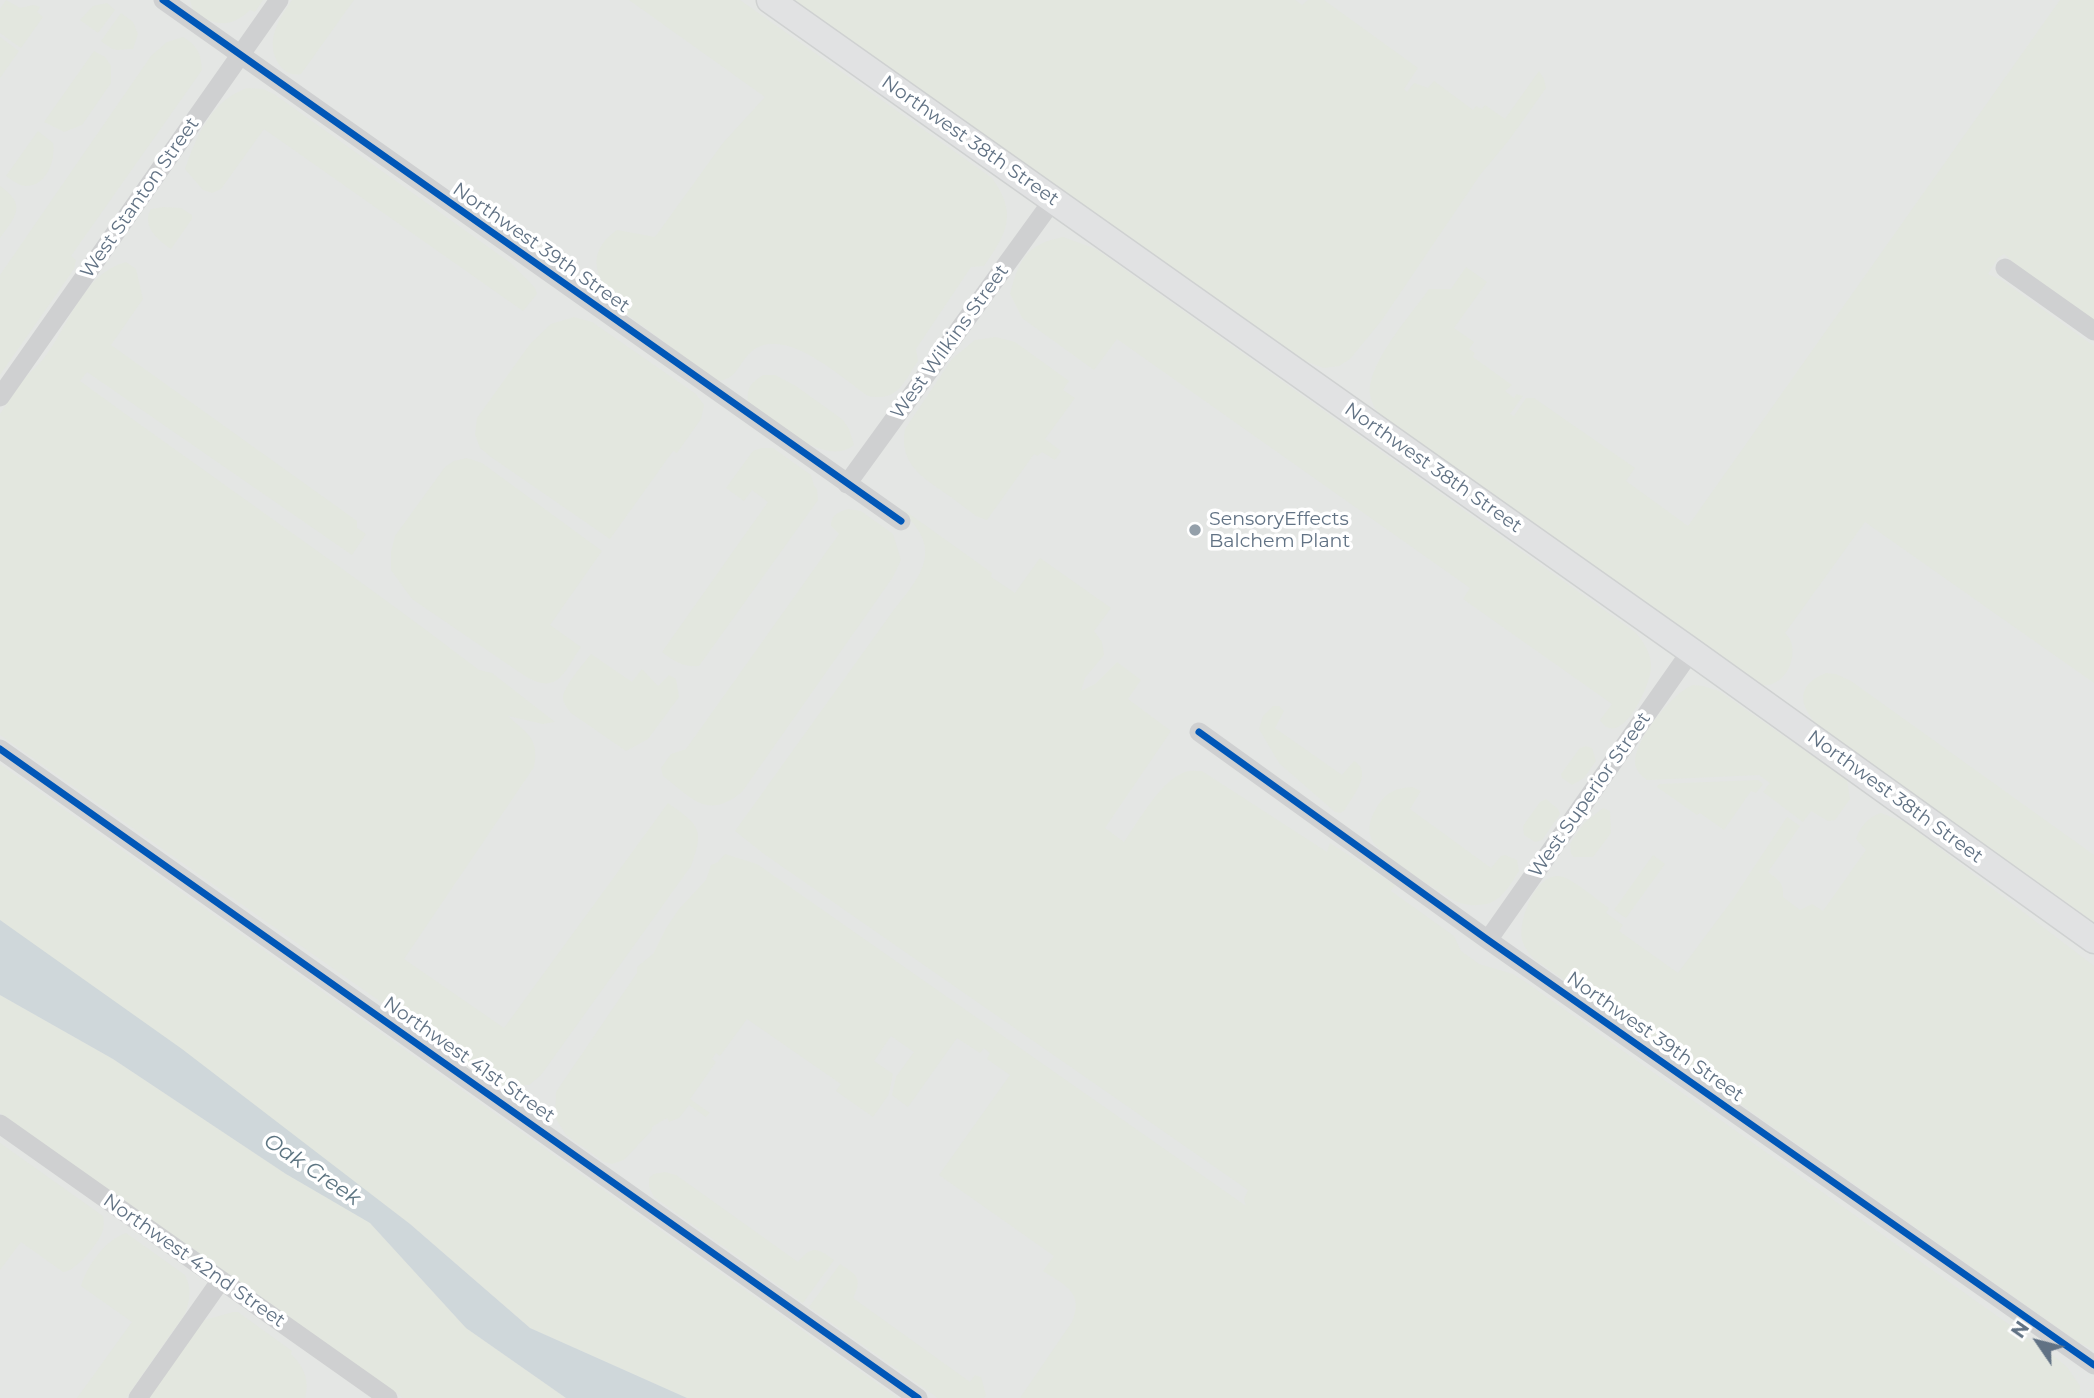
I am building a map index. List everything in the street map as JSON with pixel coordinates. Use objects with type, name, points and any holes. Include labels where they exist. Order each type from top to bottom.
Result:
[{"type":"main road","name":"Northwest 38th Street","points":[[770,0],[1691,650],[2094,940]]},
{"type":"street","name":"Northwest 39th Street","points":[[163,0],[901,521]]},
{"type":"street","name":"West Stanton Street","points":[[0,397],[279,0]]},
{"type":"street","name":"West Wilkins Street","points":[[847,484],[1053,200]]},
{"type":"street","points":[[2005,268],[2094,331]]},
{"type":"street","name":"West Superior Street","points":[[1488,940],[1691,650]]},
{"type":"street","name":"Northwest 39th Street","points":[[1199,732],[1488,940],[2094,1365]]},
{"type":"street","name":"Northwest 41st Street","points":[[0,749],[918,1398]]},
{"type":"street","name":"Northwest 42nd Street","points":[[0,1124],[388,1398]]},
{"type":"street","points":[[138,1398],[220,1280]]},
{"type":"shaded area","points":[[0,0],[2094,0],[2094,1398],[0,1398]]},
{"type":"shaded area","points":[[6,0],[20,8],[33,5],[40,7],[37,12],[43,17],[21,48],[0,33],[0,9]]},
{"type":"shaded area","points":[[190,0],[263,0],[255,12],[250,10],[236,20],[222,23],[208,20],[193,11]]},
{"type":"shaded area","points":[[292,0],[354,0],[298,75],[281,67],[273,50],[274,32]]},
{"type":"shaded area","points":[[629,0],[740,0],[992,178],[1005,202],[1007,213],[999,243],[984,266],[971,267],[916,349],[918,361],[899,389],[886,396],[868,396],[810,355],[777,344],[762,346],[749,354],[733,375],[717,381],[598,293],[602,281],[598,273],[597,259],[605,240],[617,230],[655,237],[723,143],[765,97]]},
{"type":"shaded area","points":[[794,0],[1295,0],[1302,5],[1308,0],[1324,0],[1418,68],[1404,89],[1407,92],[1414,83],[1428,88],[1434,81],[1473,110],[1476,106],[1482,109],[1485,105],[1505,119],[1539,71],[1546,88],[1480,175],[1382,320],[1350,359],[1339,366],[1324,368],[1291,356],[817,20]]},
{"type":"shaded area","points":[[2060,0],[2094,0],[2094,321],[2004,254],[1998,258],[1988,274],[2003,281],[2094,346],[2094,683],[1865,522],[1785,633],[1790,639],[1792,653],[1784,675],[1770,685],[1755,684],[1378,414],[1370,394],[1371,382],[1383,354],[1429,289],[1451,289],[1466,267],[1487,282],[1454,328],[1474,342],[1469,349],[1475,353],[1473,357],[1512,385],[1505,391],[1514,398],[1516,394],[1523,396],[1510,414],[1514,416],[1526,398],[1534,398],[1635,468],[1626,481],[1688,526]]},
{"type":"shaded area","points":[[107,3],[115,10],[98,33],[80,20],[93,6]]},
{"type":"shaded area","points":[[121,13],[133,22],[138,34],[133,49],[114,49],[101,41]]},
{"type":"shaded area","points":[[0,37],[19,51],[0,78]]},
{"type":"shaded area","points":[[183,37],[198,51],[202,70],[71,256],[76,260],[74,269],[0,375],[0,275],[151,56],[167,42]]},
{"type":"shaded area","points":[[94,51],[105,57],[111,66],[111,83],[82,125],[64,132],[44,122]]},
{"type":"shaded area","points":[[247,88],[263,89],[274,94],[512,264],[535,288],[537,294],[523,311],[264,129],[221,189],[212,193],[203,190],[185,169],[200,132],[224,101]]},
{"type":"shaded area","points":[[38,131],[53,143],[51,164],[40,182],[21,185],[6,176]]},
{"type":"shaded area","points":[[0,186],[14,199],[16,211],[0,238]]},
{"type":"shaded area","points":[[181,208],[192,215],[192,219],[171,249],[156,237],[148,221],[151,209]]},
{"type":"shaded area","points":[[1063,237],[1096,249],[1635,632],[1650,656],[1650,675],[1641,699],[1625,722],[1617,728],[1608,728],[1600,720],[1612,704],[1463,599],[1470,588],[1117,339],[1094,370],[1022,318],[1010,294],[1021,262],[1041,244]]},
{"type":"shaded area","points":[[126,262],[136,269],[143,299],[111,345],[357,521],[357,528],[366,534],[352,555],[87,372],[80,381],[479,670],[492,673],[555,722],[543,724],[508,716],[530,737],[535,749],[534,767],[404,959],[504,1028],[668,803],[687,817],[696,829],[698,844],[691,866],[541,1075],[529,1085],[501,1086],[0,735],[0,414],[22,382],[44,358],[87,289],[111,268]]},
{"type":"shaded area","points":[[574,317],[592,322],[696,394],[704,405],[701,419],[677,453],[673,451],[610,539],[491,457],[480,448],[475,434],[477,418],[530,344],[551,324]]},
{"type":"shaded area","points":[[996,337],[1015,342],[1069,381],[1063,390],[1075,398],[1045,439],[1061,451],[1055,460],[1042,452],[1038,456],[1034,454],[987,520],[976,516],[920,474],[908,459],[904,441],[905,429],[952,359],[975,340]]},
{"type":"shaded area","points":[[763,375],[775,375],[796,386],[843,420],[854,445],[842,451],[828,451],[814,446],[784,429],[748,402],[750,386]]},
{"type":"shaded area","points":[[773,448],[811,475],[818,500],[699,666],[679,663],[662,652],[768,502],[752,490],[744,501],[726,488],[753,451]]},
{"type":"shaded area","points":[[467,458],[482,463],[602,551],[550,625],[581,647],[565,672],[553,682],[536,682],[525,676],[412,599],[391,570],[391,552],[395,536],[445,467],[454,461]]},
{"type":"shaded area","points":[[848,509],[861,511],[893,534],[901,560],[893,577],[742,792],[719,805],[692,799],[663,776],[661,768],[671,754],[686,749],[839,534],[831,526],[834,517]]},
{"type":"shaded area","points":[[900,510],[904,510],[992,573],[991,577],[1015,593],[1040,558],[1111,608],[1094,631],[1102,642],[1104,655],[1085,678],[1081,691],[1095,684],[1117,662],[1141,680],[1128,699],[1171,731],[1105,828],[1124,842],[1167,783],[1185,772],[1202,771],[1327,852],[1330,843],[1395,885],[1391,891],[1454,936],[1461,951],[1479,964],[1513,974],[1527,983],[2055,1357],[2067,1367],[2080,1386],[2079,1398],[1020,1398],[1072,1322],[1076,1303],[1071,1291],[1043,1271],[1054,1256],[939,1175],[1010,1075],[987,1059],[990,1053],[984,1048],[980,1053],[957,1038],[908,1107],[892,1095],[896,1077],[914,1052],[891,1036],[874,1061],[893,1074],[889,1094],[873,1117],[836,1091],[841,1084],[747,1019],[720,1056],[716,1053],[712,1059],[716,1062],[690,1099],[710,1113],[706,1117],[689,1105],[679,1118],[669,1122],[667,1118],[652,1127],[624,1160],[612,1164],[604,1162],[566,1135],[555,1117],[556,1092],[637,973],[637,967],[653,954],[679,909],[706,880],[711,865],[725,854],[757,864],[1246,1206],[1244,1199],[1248,1190],[764,854],[735,831],[920,573],[925,549],[922,537]]},
{"type":"shaded area","points":[[591,654],[632,682],[642,669],[658,686],[669,675],[676,679],[679,697],[648,739],[626,751],[571,713],[564,702],[566,688]]},
{"type":"shaded area","points":[[1826,673],[1851,681],[2094,855],[2094,922],[1818,726],[1807,710],[1803,696],[1809,683]]},
{"type":"shaded area","points":[[1693,685],[1719,691],[1847,780],[1850,799],[1835,820],[1828,821],[1811,811],[1803,822],[1763,792],[1770,783],[1759,775],[1647,780],[1642,776],[1636,767],[1636,757],[1646,733],[1664,708]]},
{"type":"shaded area","points":[[1273,706],[1279,706],[1284,711],[1275,728],[1342,775],[1354,761],[1360,766],[1360,785],[1344,811],[1335,812],[1279,763],[1259,729],[1263,716]]},
{"type":"shaded area","points":[[1580,748],[1592,748],[1596,761],[1584,778],[1572,785],[1562,778],[1561,774]]},
{"type":"shaded area","points":[[0,764],[898,1398],[687,1398],[530,1328],[410,1224],[0,920]]},
{"type":"shaded area","points":[[1758,780],[1763,784],[1756,793],[1751,791],[1724,830],[1657,787],[1659,784]]},
{"type":"shaded area","points":[[1413,787],[1421,791],[1410,809],[1491,868],[1501,856],[1517,860],[1519,871],[1499,897],[1482,905],[1458,902],[1399,865],[1373,842],[1370,824],[1380,802],[1392,792]]},
{"type":"shaded area","points":[[1546,799],[1560,814],[1542,840],[1535,842],[1524,835],[1523,826],[1540,802]]},
{"type":"shaded area","points":[[1603,808],[1610,811],[1611,833],[1593,857],[1574,857],[1570,844],[1584,823]]},
{"type":"shaded area","points":[[1881,813],[1905,822],[2094,966],[2094,1350],[2078,1342],[1533,958],[1523,943],[1521,932],[1530,900],[1543,882],[1550,877],[1559,876],[1577,884],[1609,908],[1606,913],[1623,925],[1619,931],[1678,973],[1733,899],[1787,817],[1800,826],[1768,872],[1780,882],[1783,897],[1800,910],[1812,904],[1823,911],[1866,850],[1856,839],[1860,830],[1868,820]]},
{"type":"shaded area","points":[[1653,855],[1665,864],[1626,918],[1614,910]]},
{"type":"shaded area","points":[[0,995],[113,1059],[286,1174],[370,1223],[466,1328],[566,1398],[403,1398],[0,1113]]},
{"type":"shaded area","points":[[0,1143],[103,1216],[103,1229],[91,1251],[68,1271],[63,1272],[21,1242],[0,1270]]},
{"type":"shaded area","points":[[665,1172],[676,1175],[798,1262],[807,1253],[815,1250],[834,1260],[803,1303],[654,1197],[649,1187],[649,1178]]},
{"type":"shaded area","points":[[126,1233],[185,1275],[189,1290],[187,1309],[126,1398],[77,1398],[132,1322],[81,1286],[98,1255],[111,1241]]},
{"type":"shaded area","points":[[840,1264],[857,1278],[858,1286],[853,1298],[970,1382],[975,1375],[981,1377],[986,1395],[984,1398],[938,1398],[809,1307]]},
{"type":"shaded area","points":[[238,1312],[292,1351],[291,1354],[305,1374],[305,1398],[139,1398],[201,1321]]},
{"type":"water","name":"Oak Creek","points":[[0,920],[182,1049],[410,1224],[530,1328],[687,1398],[566,1398],[466,1328],[370,1223],[286,1174],[113,1059],[0,995]]},
{"type":"cycle path","points":[[163,0],[901,521]]},
{"type":"cycle path","points":[[1199,732],[1488,940],[2094,1365]]},
{"type":"cycle path","points":[[0,749],[918,1398]]},
{"type":"place","name":"SensoryEffects Balchem Plant","points":[[1195,530]]}]
